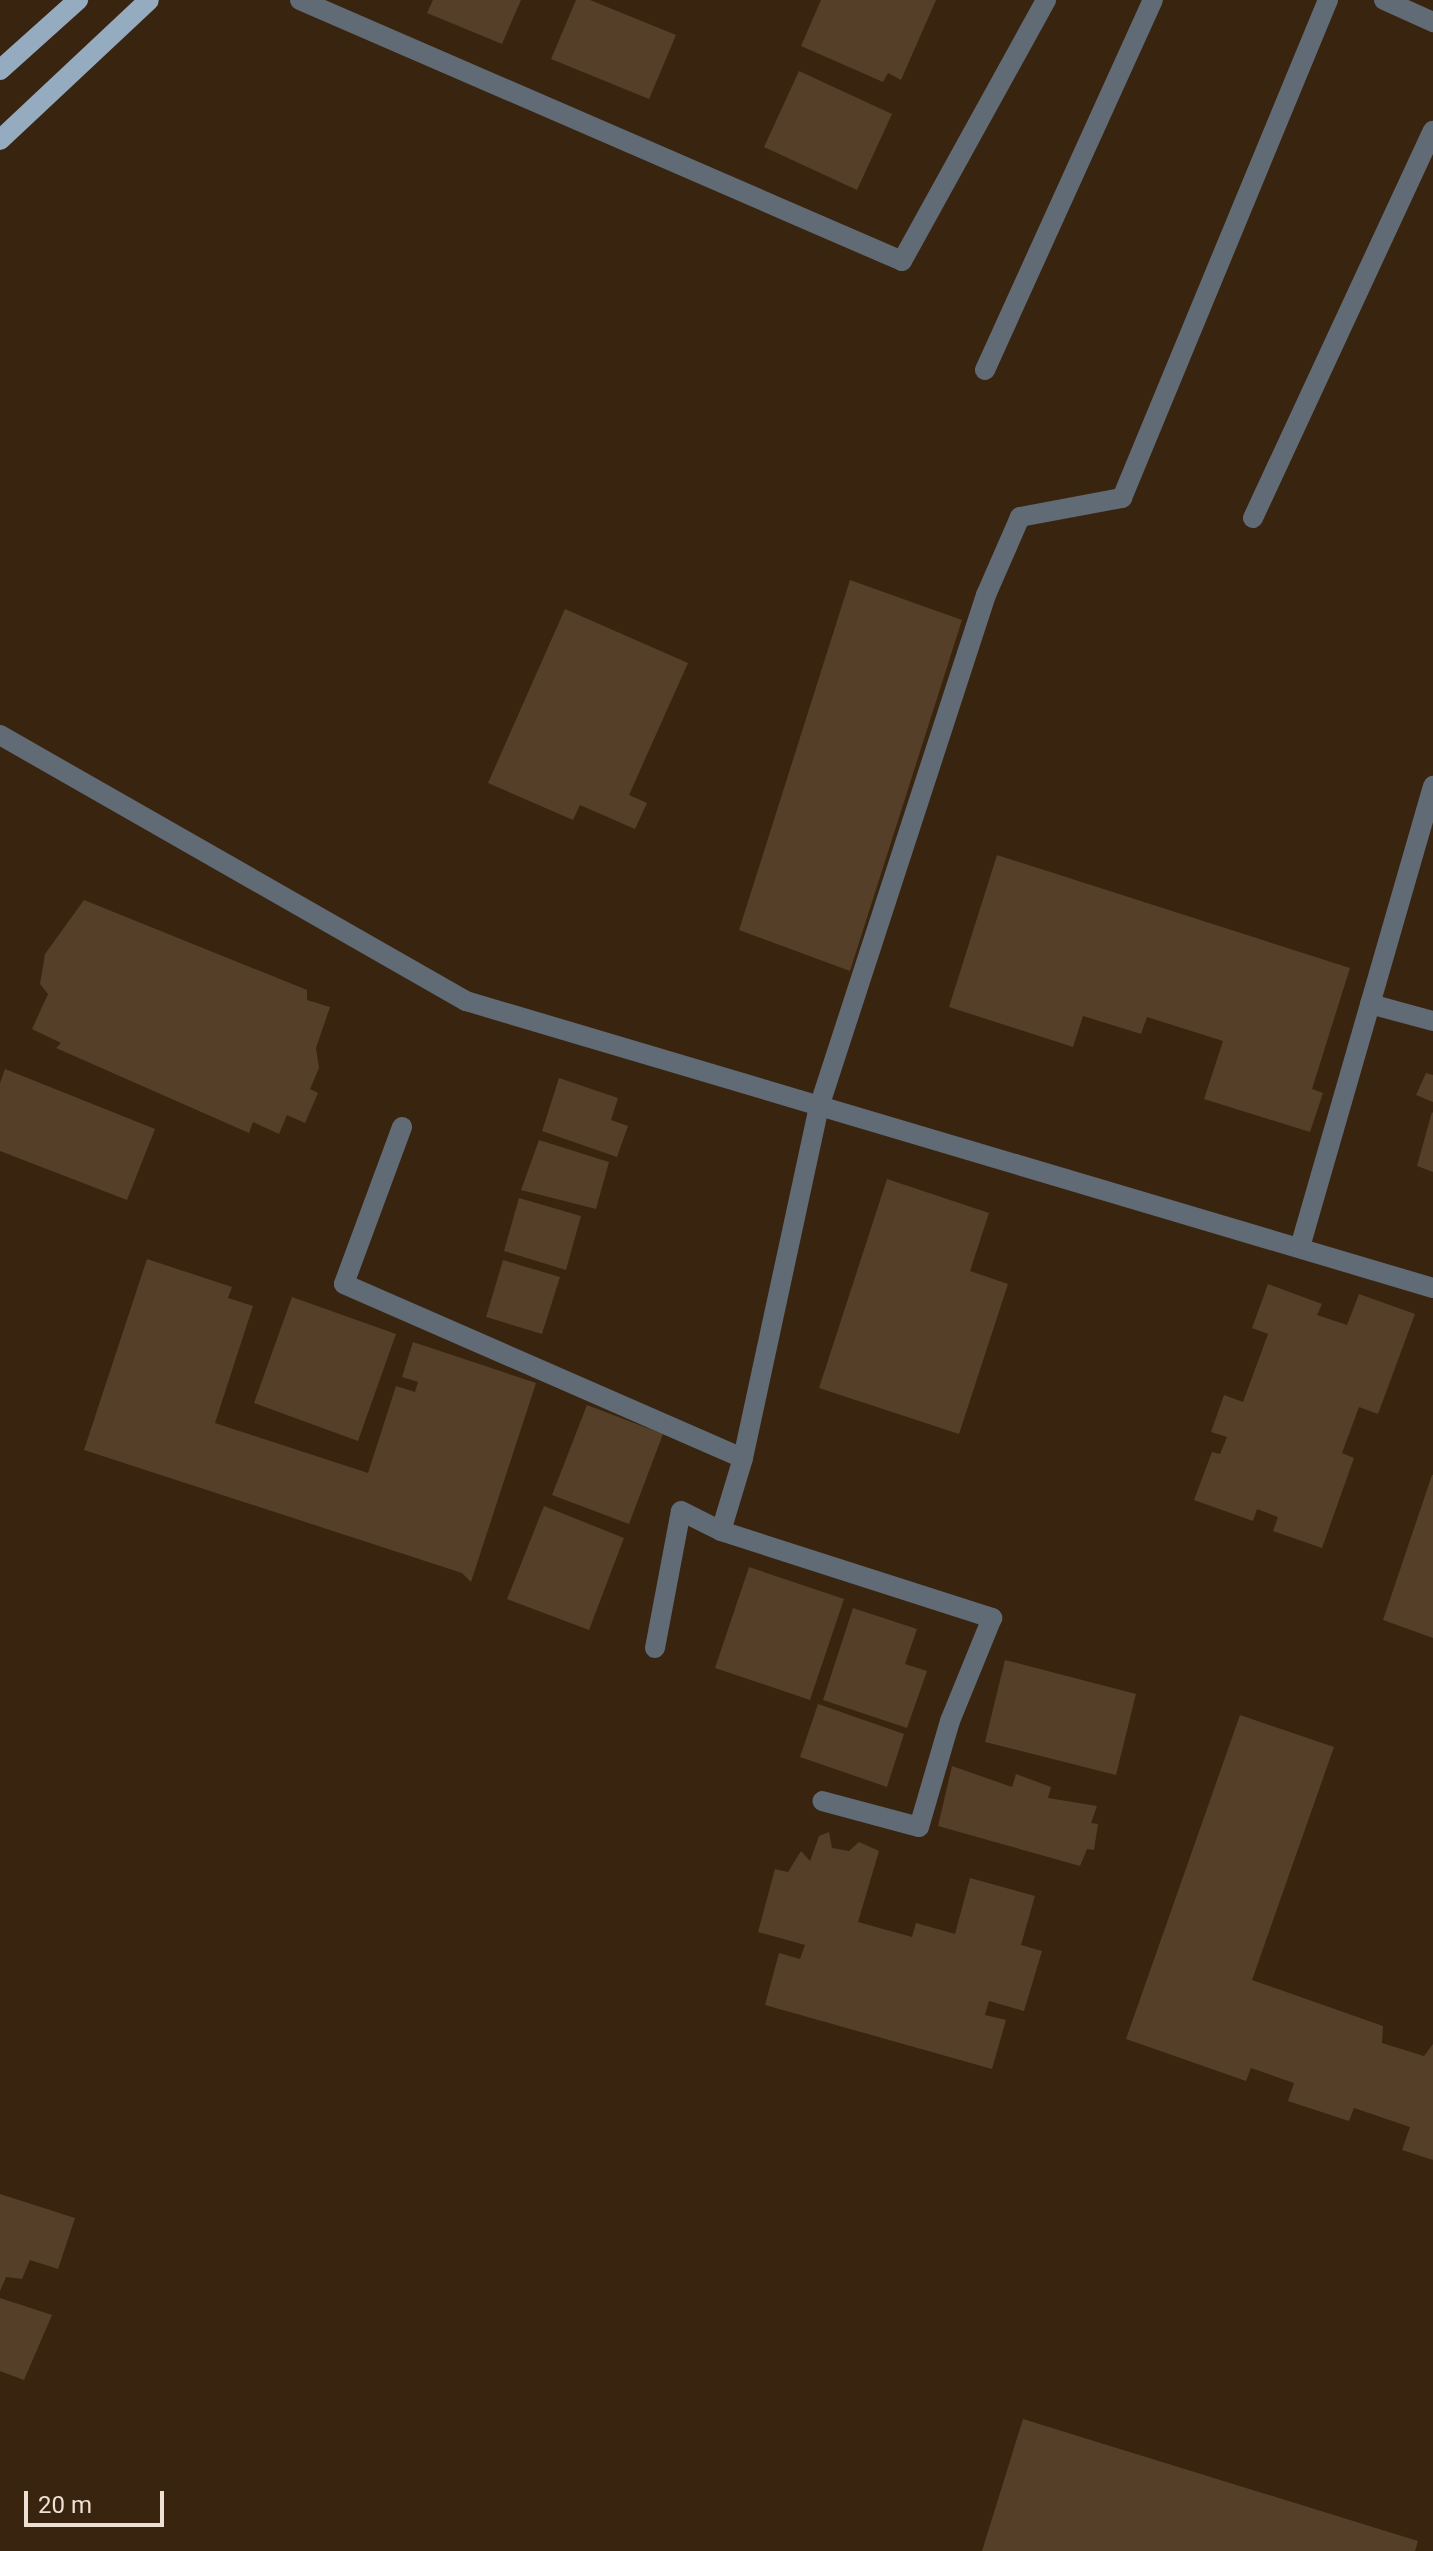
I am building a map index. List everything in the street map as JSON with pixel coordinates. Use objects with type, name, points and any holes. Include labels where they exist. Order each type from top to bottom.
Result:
[{"type":"main road","points":[[0,70],[78,0]]},
{"type":"main road","points":[[0,140],[149,0]]},
{"type":"street","points":[[300,0],[902,261],[1046,0]]},
{"type":"street","points":[[985,370],[1153,0]]},
{"type":"street","points":[[721,1531],[743,1458],[819,1107],[986,595],[1020,517],[1122,498],[1328,0]]},
{"type":"street","points":[[1384,0],[1433,22]]},
{"type":"street","points":[[1253,518],[1433,131]]},
{"type":"street","points":[[0,735],[466,1001],[1433,1288]]},
{"type":"street","points":[[1300,1247],[1433,786]]},
{"type":"street","points":[[1370,1004],[1433,1021]]},
{"type":"street","points":[[402,1127],[344,1284],[743,1458]]},
{"type":"street","points":[[655,1648],[681,1511],[721,1531],[992,1618],[950,1721],[919,1827],[822,1801]]},
{"type":"building","points":[[433,0],[521,0],[502,44],[427,13]]},
{"type":"building","points":[[576,0],[590,0],[676,35],[649,99],[551,59]]},
{"type":"building","points":[[821,0],[936,0],[901,80],[888,73],[883,82],[801,46]]},
{"type":"building","points":[[799,71],[892,114],[857,190],[764,147]]},
{"type":"building","points":[[850,580],[962,620],[850,971],[739,930]]},
{"type":"building","points":[[565,609],[688,663],[629,795],[647,803],[635,829],[580,805],[573,820],[488,783]]},
{"type":"building","points":[[997,855],[1350,968],[1312,1089],[1323,1093],[1310,1132],[1204,1099],[1223,1041],[1147,1017],[1141,1034],[1083,1016],[1073,1047],[949,1007]]},
{"type":"building","points":[[84,900],[307,990],[307,1000],[330,1007],[316,1048],[319,1068],[310,1089],[318,1093],[305,1123],[287,1115],[279,1134],[253,1122],[249,1133],[56,1048],[61,1043],[32,1029],[48,994],[40,984],[45,954]]},
{"type":"building","points":[[5,1069],[155,1129],[127,1200],[0,1151],[0,1083]]},
{"type":"building","points":[[1426,1073],[1433,1075],[1433,1102],[1416,1095]]},
{"type":"building","points":[[559,1078],[618,1098],[611,1120],[628,1126],[617,1157],[542,1131]]},
{"type":"building","points":[[1433,1113],[1433,1172],[1417,1166]]},
{"type":"building","points":[[539,1140],[609,1162],[596,1209],[521,1190]]},
{"type":"building","points":[[887,1179],[989,1213],[970,1271],[1008,1284],[959,1434],[819,1388]]},
{"type":"building","points":[[519,1198],[581,1216],[566,1270],[504,1251]]},
{"type":"building","points":[[147,1259],[232,1287],[228,1298],[253,1306],[215,1423],[368,1473],[396,1386],[415,1392],[418,1382],[402,1377],[413,1342],[536,1383],[471,1582],[462,1573],[84,1450]]},
{"type":"building","points":[[503,1260],[560,1277],[542,1334],[486,1317]]},
{"type":"building","points":[[1268,1284],[1322,1304],[1317,1315],[1347,1325],[1359,1294],[1415,1314],[1378,1414],[1359,1407],[1342,1453],[1354,1458],[1322,1548],[1273,1531],[1278,1517],[1257,1509],[1253,1521],[1194,1500],[1212,1452],[1220,1454],[1227,1437],[1211,1432],[1224,1395],[1243,1402],[1268,1334],[1252,1328]]},
{"type":"building","points":[[292,1297],[396,1334],[358,1441],[254,1403]]},
{"type":"building","points":[[587,1405],[663,1434],[629,1524],[552,1495]]},
{"type":"building","points":[[1433,1475],[1433,1638],[1383,1620]]},
{"type":"building","points":[[544,1506],[624,1538],[589,1630],[507,1599]]},
{"type":"building","points":[[749,1567],[844,1599],[810,1700],[715,1668]]},
{"type":"building","points":[[853,1608],[917,1629],[905,1664],[927,1671],[907,1728],[823,1700]]},
{"type":"building","points":[[1005,1660],[1136,1694],[1116,1775],[985,1742]]},
{"type":"building","points":[[818,1704],[904,1734],[887,1787],[800,1757]]},
{"type":"building","points":[[1240,1715],[1334,1747],[1252,1980],[1383,2026],[1382,2043],[1424,2056],[1433,2044],[1433,2160],[1402,2150],[1410,2127],[1354,2108],[1349,2121],[1288,2101],[1294,2083],[1251,2068],[1246,2081],[1126,2039]]},
{"type":"building","points":[[952,1766],[1012,1787],[1016,1774],[1051,1787],[1048,1798],[1097,1806],[1091,1823],[1098,1824],[1094,1850],[1087,1849],[1080,1866],[938,1826]]},
{"type":"building","points":[[829,1832],[832,1848],[849,1851],[859,1842],[879,1851],[858,1922],[912,1937],[916,1923],[955,1934],[970,1878],[1035,1896],[1021,1945],[1042,1951],[1024,2011],[989,2001],[985,2015],[1006,2020],[992,2069],[765,2005],[779,1953],[800,1959],[805,1945],[758,1932],[775,1869],[788,1872],[801,1851],[810,1861],[819,1836]]},
{"type":"building","points":[[0,2194],[75,2218],[58,2269],[30,2260],[22,2279],[6,2277],[0,2291]]},
{"type":"building","points":[[0,2298],[52,2315],[24,2380],[0,2371]]},
{"type":"building","points":[[1023,2419],[1418,2541],[1415,2551],[982,2551]]}]
